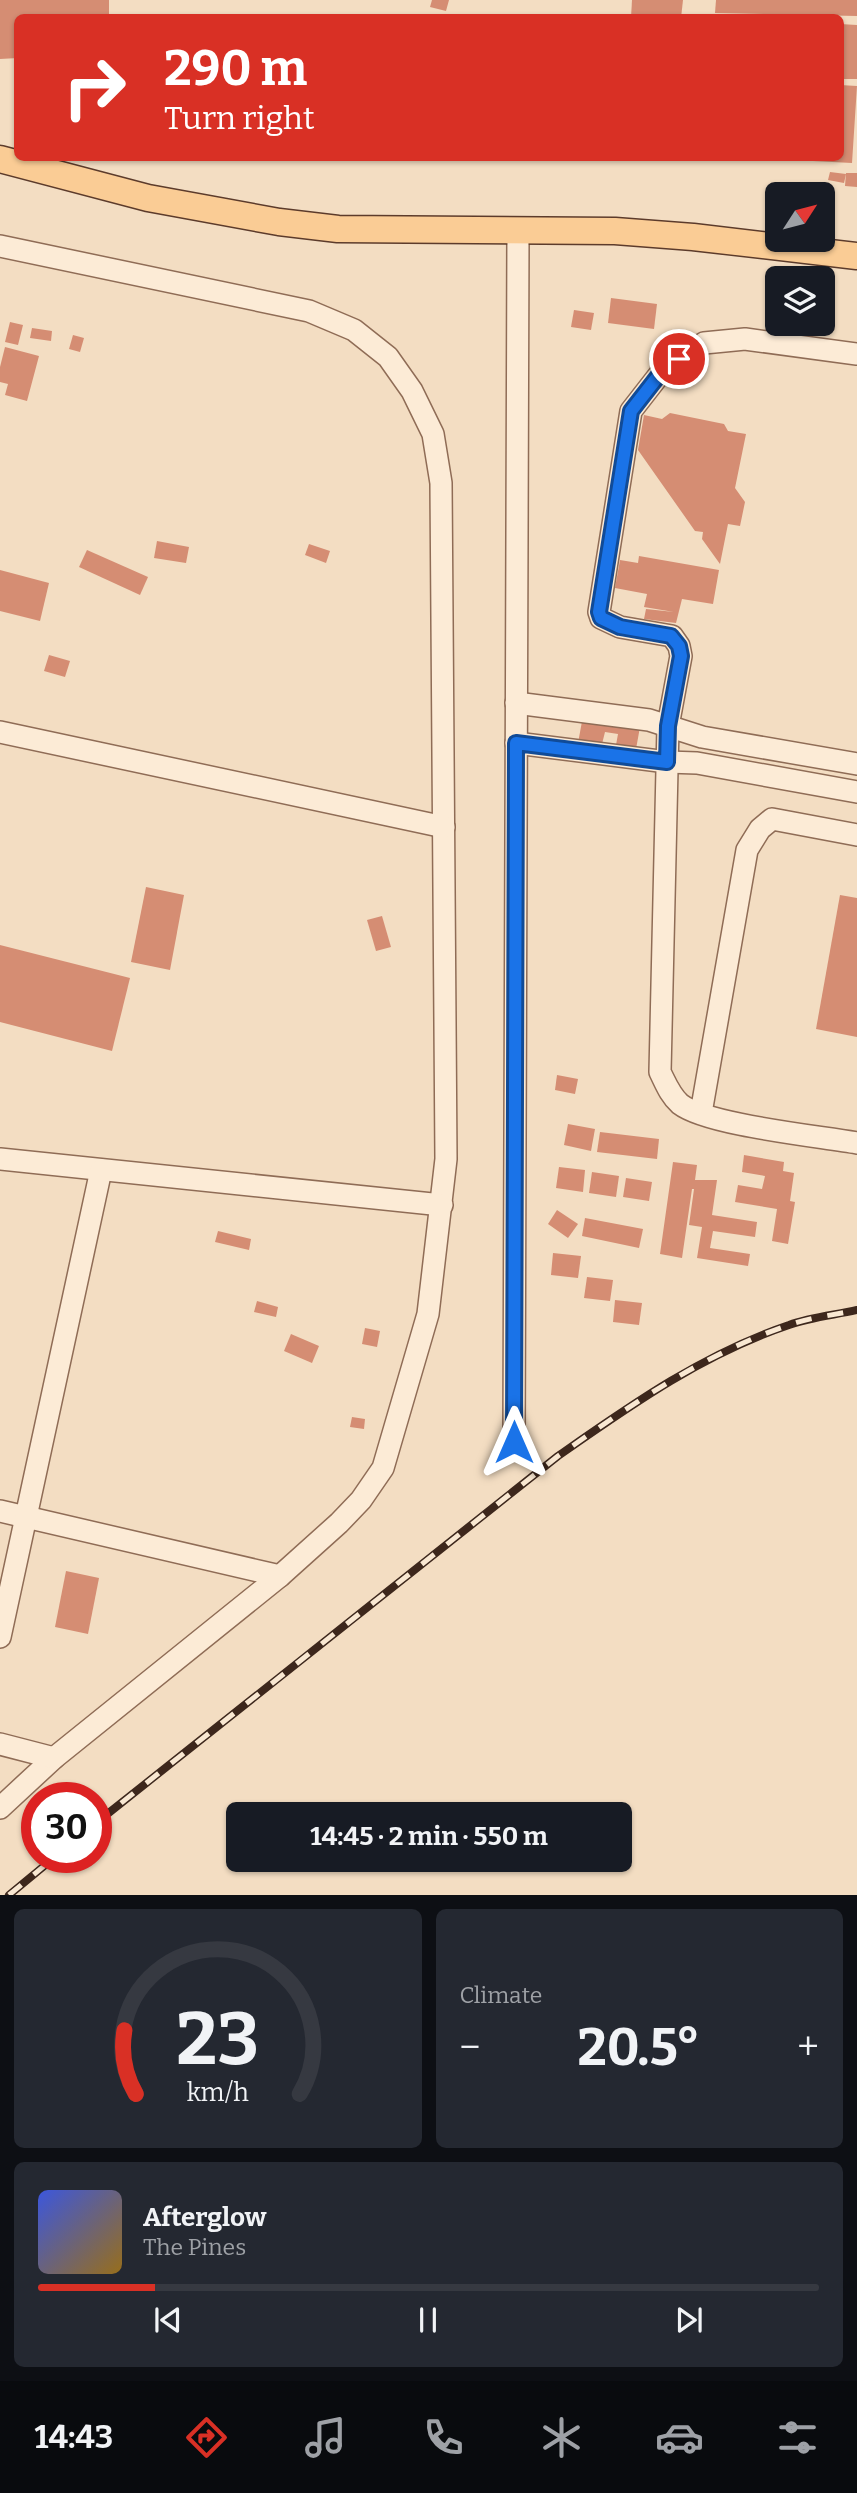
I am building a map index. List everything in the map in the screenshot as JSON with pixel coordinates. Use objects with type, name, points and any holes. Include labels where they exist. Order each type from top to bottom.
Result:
[{"type":"main road","points":[[0,159],[148,198],[279,222],[338,229],[615,232],[693,237],[857,256]]},
{"type":"street","points":[[514,1442],[518,232]]},
{"type":"street","points":[[0,246],[309,311],[354,330],[388,357],[412,391],[433,434],[440,483],[446,1159],[428,1314],[383,1468],[361,1500],[280,1576],[54,1758],[0,1808]]},
{"type":"street","points":[[857,354],[745,338],[704,343],[659,375],[631,411],[599,612],[601,618],[620,627],[671,636],[679,646],[681,656],[668,726],[667,762],[660,1072],[670,1094],[682,1106],[715,1119],[857,1143]]},
{"type":"street","points":[[516,703],[649,720],[702,737],[857,765]]},
{"type":"street","points":[[0,732],[444,827]]},
{"type":"street","points":[[516,743],[667,762],[697,763],[857,792]]},
{"type":"street","points":[[701,1114],[747,850],[753,837],[772,819],[857,835]]},
{"type":"street","points":[[0,1159],[442,1205]]},
{"type":"street","points":[[0,1637],[101,1170]]},
{"type":"street","points":[[0,1511],[280,1576]]},
{"type":"street","points":[[0,1744],[54,1758]]},
{"type":"building","points":[[0,0],[109,0],[109,14],[14,14],[14,58],[0,59]]},
{"type":"building","points":[[432,0],[449,0],[446,11],[430,7]]},
{"type":"building","points":[[632,0],[683,0],[681,14],[631,14]]},
{"type":"building","points":[[716,0],[857,0],[857,16],[715,13]]},
{"type":"building","points":[[844,24],[857,25],[857,79],[844,79]]},
{"type":"building","points":[[844,85],[857,86],[852,163],[813,161],[844,161]]},
{"type":"building","points":[[830,172],[846,174],[844,183],[828,180]]},
{"type":"building","points":[[846,173],[857,173],[857,187],[845,186]]},
{"type":"building","points":[[611,298],[657,304],[654,329],[608,323]]},
{"type":"building","points":[[574,310],[594,313],[591,330],[571,327]]},
{"type":"building","points":[[10,322],[23,325],[18,345],[5,342]]},
{"type":"building","points":[[32,328],[52,331],[51,341],[30,338]]},
{"type":"building","points":[[73,335],[84,338],[80,352],[69,349]]},
{"type":"building","points":[[5,347],[39,356],[27,401],[5,395],[8,384],[0,382],[0,367]]},
{"type":"building","points":[[670,413],[724,424],[728,431],[746,434],[735,488],[745,502],[740,526],[728,524],[720,564],[702,539],[703,532],[695,531],[638,450],[644,415],[662,419]]},
{"type":"building","points":[[157,541],[189,547],[186,563],[154,558]]},
{"type":"building","points":[[309,544],[330,551],[326,563],[305,555]]},
{"type":"building","points":[[87,550],[148,577],[140,595],[79,567]]},
{"type":"building","points":[[639,556],[719,570],[713,604],[682,599],[676,623],[644,619],[646,609],[674,612],[644,607],[647,594],[615,588],[620,560],[638,563]]},
{"type":"building","points":[[0,570],[49,583],[40,621],[0,611]]},
{"type":"building","points":[[49,655],[70,661],[65,677],[44,671]]},
{"type":"building","points":[[583,716],[640,727],[636,749],[616,745],[618,734],[605,732],[601,748],[578,743]]},
{"type":"building","points":[[146,887],[184,895],[170,970],[131,962]]},
{"type":"building","points":[[840,895],[857,898],[857,1037],[816,1029]]},
{"type":"building","points":[[382,916],[391,947],[376,951],[367,920]]},
{"type":"building","points":[[0,945],[130,978],[112,1051],[0,1022]]},
{"type":"building","points":[[557,1075],[578,1079],[575,1094],[555,1090]]},
{"type":"building","points":[[568,1124],[595,1129],[591,1151],[564,1145]]},
{"type":"building","points":[[600,1132],[659,1139],[657,1159],[597,1152]]},
{"type":"building","points":[[744,1155],[784,1162],[783,1171],[794,1173],[790,1201],[795,1202],[788,1244],[772,1241],[777,1209],[735,1202],[738,1185],[762,1189],[765,1176],[742,1172]]},
{"type":"building","points":[[673,1162],[697,1165],[695,1180],[717,1180],[712,1215],[757,1222],[755,1237],[713,1231],[710,1248],[750,1254],[748,1266],[697,1258],[702,1227],[689,1225],[694,1189],[682,1258],[660,1254]]},
{"type":"building","points":[[559,1167],[585,1170],[583,1192],[556,1188]]},
{"type":"building","points":[[592,1172],[619,1176],[616,1197],[589,1193]]},
{"type":"building","points":[[626,1178],[652,1182],[649,1201],[623,1197]]},
{"type":"building","points":[[557,1210],[578,1224],[568,1238],[548,1224]]},
{"type":"building","points":[[585,1218],[643,1229],[639,1248],[582,1236]]},
{"type":"building","points":[[218,1231],[251,1239],[249,1250],[215,1242]]},
{"type":"building","points":[[553,1253],[581,1256],[578,1278],[551,1275]]},
{"type":"building","points":[[587,1277],[613,1280],[610,1301],[584,1298]]},
{"type":"building","points":[[615,1300],[642,1303],[639,1325],[613,1322]]},
{"type":"building","points":[[257,1301],[278,1307],[276,1317],[254,1312]]},
{"type":"building","points":[[365,1328],[380,1331],[377,1347],[362,1344]]},
{"type":"building","points":[[291,1334],[319,1346],[312,1363],[284,1351]]},
{"type":"building","points":[[352,1417],[365,1419],[364,1429],[350,1427]]},
{"type":"building","points":[[66,1571],[99,1578],[88,1634],[55,1627]]},
{"type":"railway","points":[[112,1810],[558,1456],[613,1418],[697,1366],[757,1337],[797,1322],[857,1310]]},
{"type":"railway","points":[[9,1895],[36,1873]]},
{"type":"route","points":[[514,1442],[516,743],[667,762],[668,726],[681,656],[679,646],[671,636],[620,627],[601,618],[599,612],[631,411],[659,375],[679,359]]}]
